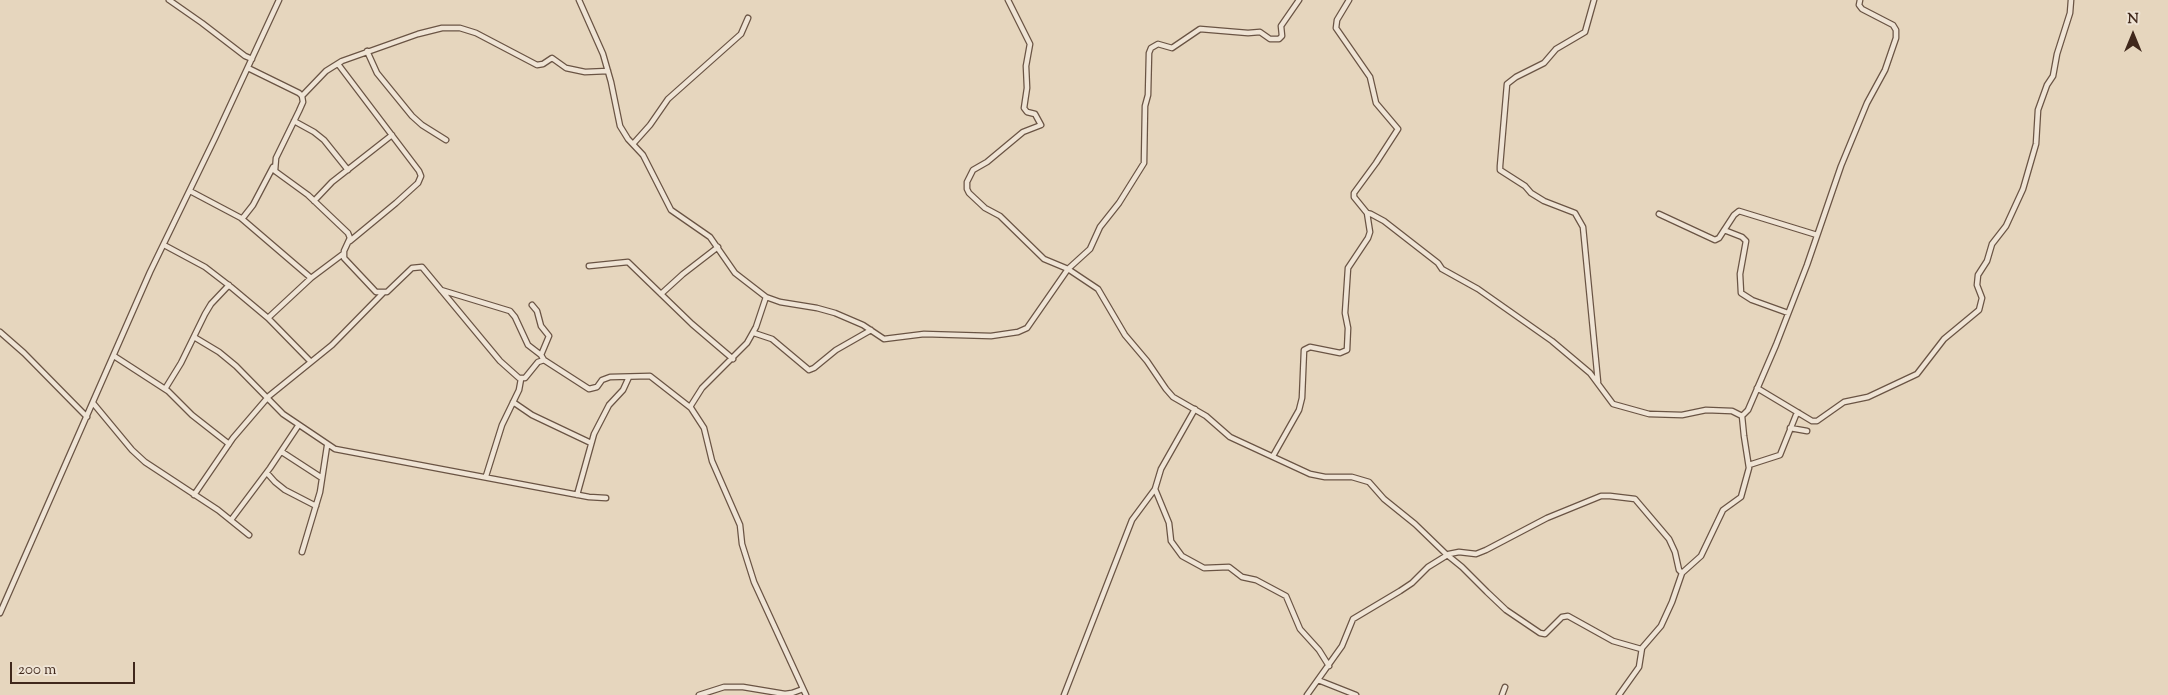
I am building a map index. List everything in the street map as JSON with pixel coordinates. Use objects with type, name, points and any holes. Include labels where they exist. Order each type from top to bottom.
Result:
[{"type":"street","points":[[169,0],[202,22],[252,60]]},
{"type":"street","points":[[0,613],[164,245],[279,0]]},
{"type":"street","points":[[579,0],[608,71],[620,126],[649,164],[671,210],[710,237],[741,279],[766,297],[780,302],[836,313],[871,330],[884,339],[924,334],[991,336],[1018,332],[1030,324],[1068,269],[1090,249],[1100,227],[1119,203],[1144,163],[1145,106],[1148,95],[1148,68],[1151,48],[1158,44],[1172,48],[1200,28],[1248,33],[1260,32],[1270,39],[1279,39],[1282,36],[1281,26],[1299,0]]},
{"type":"street","points":[[1008,0],[1030,44],[1026,66],[1027,88],[1024,108],[1027,112],[1035,114],[1041,125],[1023,132],[987,162],[973,170],[968,176],[966,189],[986,208],[1000,216],[1016,230],[1044,259],[1068,269],[1094,286],[1102,294],[1125,335],[1173,397],[1195,409],[1230,437],[1318,476],[1352,477],[1369,482],[1384,499],[1415,524],[1506,610],[1540,633],[1545,634],[1562,617],[1568,616],[1613,640],[1641,649]]},
{"type":"street","points":[[1273,456],[1299,410],[1302,398],[1304,350],[1310,347],[1340,353],[1347,350],[1348,328],[1345,313],[1347,272],[1351,260],[1369,236],[1366,214],[1354,198],[1354,193],[1398,129],[1376,103],[1370,77],[1336,28],[1336,20],[1349,0]]},
{"type":"street","points":[[1594,0],[1585,32],[1556,49],[1544,63],[1516,77],[1507,84],[1500,170],[1526,186],[1531,193],[1544,201],[1575,213],[1583,227],[1598,382]]},
{"type":"street","points":[[1742,416],[1748,410],[1788,312],[1841,166],[1867,103],[1885,70],[1896,36],[1893,25],[1862,9],[1860,0]]},
{"type":"street","points":[[1757,388],[1812,421],[1818,420],[1832,408],[1844,402],[1868,397],[1917,374],[1944,339],[1979,310],[1982,298],[1977,285],[1978,275],[1987,261],[1989,249],[2006,226],[2023,189],[2036,144],[2038,110],[2053,76],[2072,0]]},
{"type":"street","points":[[634,144],[650,126],[668,99],[741,34],[748,18]]},
{"type":"street","points":[[302,96],[319,78],[338,64],[367,51],[427,31],[460,28],[487,38],[537,64],[543,64],[552,58],[566,68],[585,72],[608,71]]},
{"type":"street","points":[[367,51],[377,73],[412,116],[422,125],[446,140]]},
{"type":"street","points":[[268,318],[311,278],[344,254],[350,241],[396,203],[421,179],[419,171],[338,64]]},
{"type":"street","points":[[242,219],[253,205],[274,166],[303,102],[302,96],[299,93],[248,68]]},
{"type":"street","points":[[294,121],[324,140],[348,170]]},
{"type":"street","points":[[314,201],[348,170],[392,135]]},
{"type":"street","points":[[274,166],[277,173],[295,184],[348,232],[350,241]]},
{"type":"street","points":[[190,191],[242,219],[311,278]]},
{"type":"street","points":[[1659,214],[1715,240],[1719,238],[1734,215],[1739,211],[1817,235]]},
{"type":"street","points":[[1366,214],[1372,214],[1384,221],[1438,262],[1442,269],[1478,289],[1541,333],[1587,370],[1598,382],[1610,402],[1634,411],[1670,415],[1706,410],[1732,411],[1742,416]]},
{"type":"street","points":[[1724,230],[1742,237],[1746,241],[1740,274],[1741,293],[1746,298],[1788,312]]},
{"type":"street","points":[[164,245],[205,267],[229,285],[268,318],[311,362]]},
{"type":"street","points":[[661,294],[718,247]]},
{"type":"street","points":[[344,254],[344,258],[373,289],[376,292],[383,293]]},
{"type":"street","points":[[590,266],[627,262],[706,338],[733,359]]},
{"type":"street","points":[[194,495],[229,444],[267,399],[332,345],[383,293],[412,268],[419,267],[424,269],[500,361],[515,376],[521,379]]},
{"type":"street","points":[[165,389],[211,304],[229,285]]},
{"type":"street","points":[[441,290],[510,312],[515,317],[528,345],[542,357],[589,389],[597,387],[605,378],[652,377],[690,407],[704,428],[712,461],[740,525],[742,544],[754,582],[788,652],[806,695]]},
{"type":"street","points":[[690,407],[702,388],[733,359],[754,333],[766,297]]},
{"type":"street","points":[[486,476],[502,425],[521,379],[528,375],[542,357],[549,336],[541,326],[538,314],[532,305]]},
{"type":"street","points":[[754,333],[772,339],[809,370],[836,350],[871,330]]},
{"type":"street","points":[[0,332],[24,353],[88,417]]},
{"type":"street","points":[[194,337],[219,352],[236,366],[278,410],[327,446],[341,451],[486,476],[577,495],[606,498]]},
{"type":"street","points":[[114,356],[165,389],[192,415],[229,444]]},
{"type":"street","points":[[577,495],[591,443],[609,405],[623,390],[629,377]]},
{"type":"street","points":[[513,402],[532,415],[591,443]]},
{"type":"street","points":[[93,403],[144,462],[231,520],[249,535]]},
{"type":"street","points":[[1064,695],[1132,520],[1155,488],[1161,469],[1195,409]]},
{"type":"street","points":[[1749,465],[1780,455],[1796,415],[1800,413]]},
{"type":"street","points":[[1619,695],[1639,667],[1641,649],[1661,626],[1682,573],[1701,556],[1723,510],[1741,497],[1749,473],[1742,416]]},
{"type":"street","points":[[231,520],[282,452],[298,426]]},
{"type":"street","points":[[1790,428],[1807,431]]},
{"type":"street","points":[[302,552],[316,506],[327,446]]},
{"type":"street","points":[[282,452],[322,478]]},
{"type":"street","points":[[267,473],[285,490],[316,506]]},
{"type":"street","points":[[1155,488],[1169,523],[1171,541],[1182,556],[1204,568],[1228,567],[1242,577],[1256,580],[1286,596],[1300,629],[1319,650],[1328,666]]},
{"type":"street","points":[[1307,695],[1342,646],[1355,618],[1400,592],[1428,567],[1447,556],[1459,552],[1479,553],[1506,541],[1547,518],[1601,496],[1609,495],[1635,500],[1669,539],[1675,552],[1679,570],[1682,573]]},
{"type":"street","points":[[1318,680],[1356,695]]},
{"type":"street","points":[[699,695],[724,687],[743,687],[785,694],[803,689]]},
{"type":"street","points":[[1502,695],[1505,687]]}]
